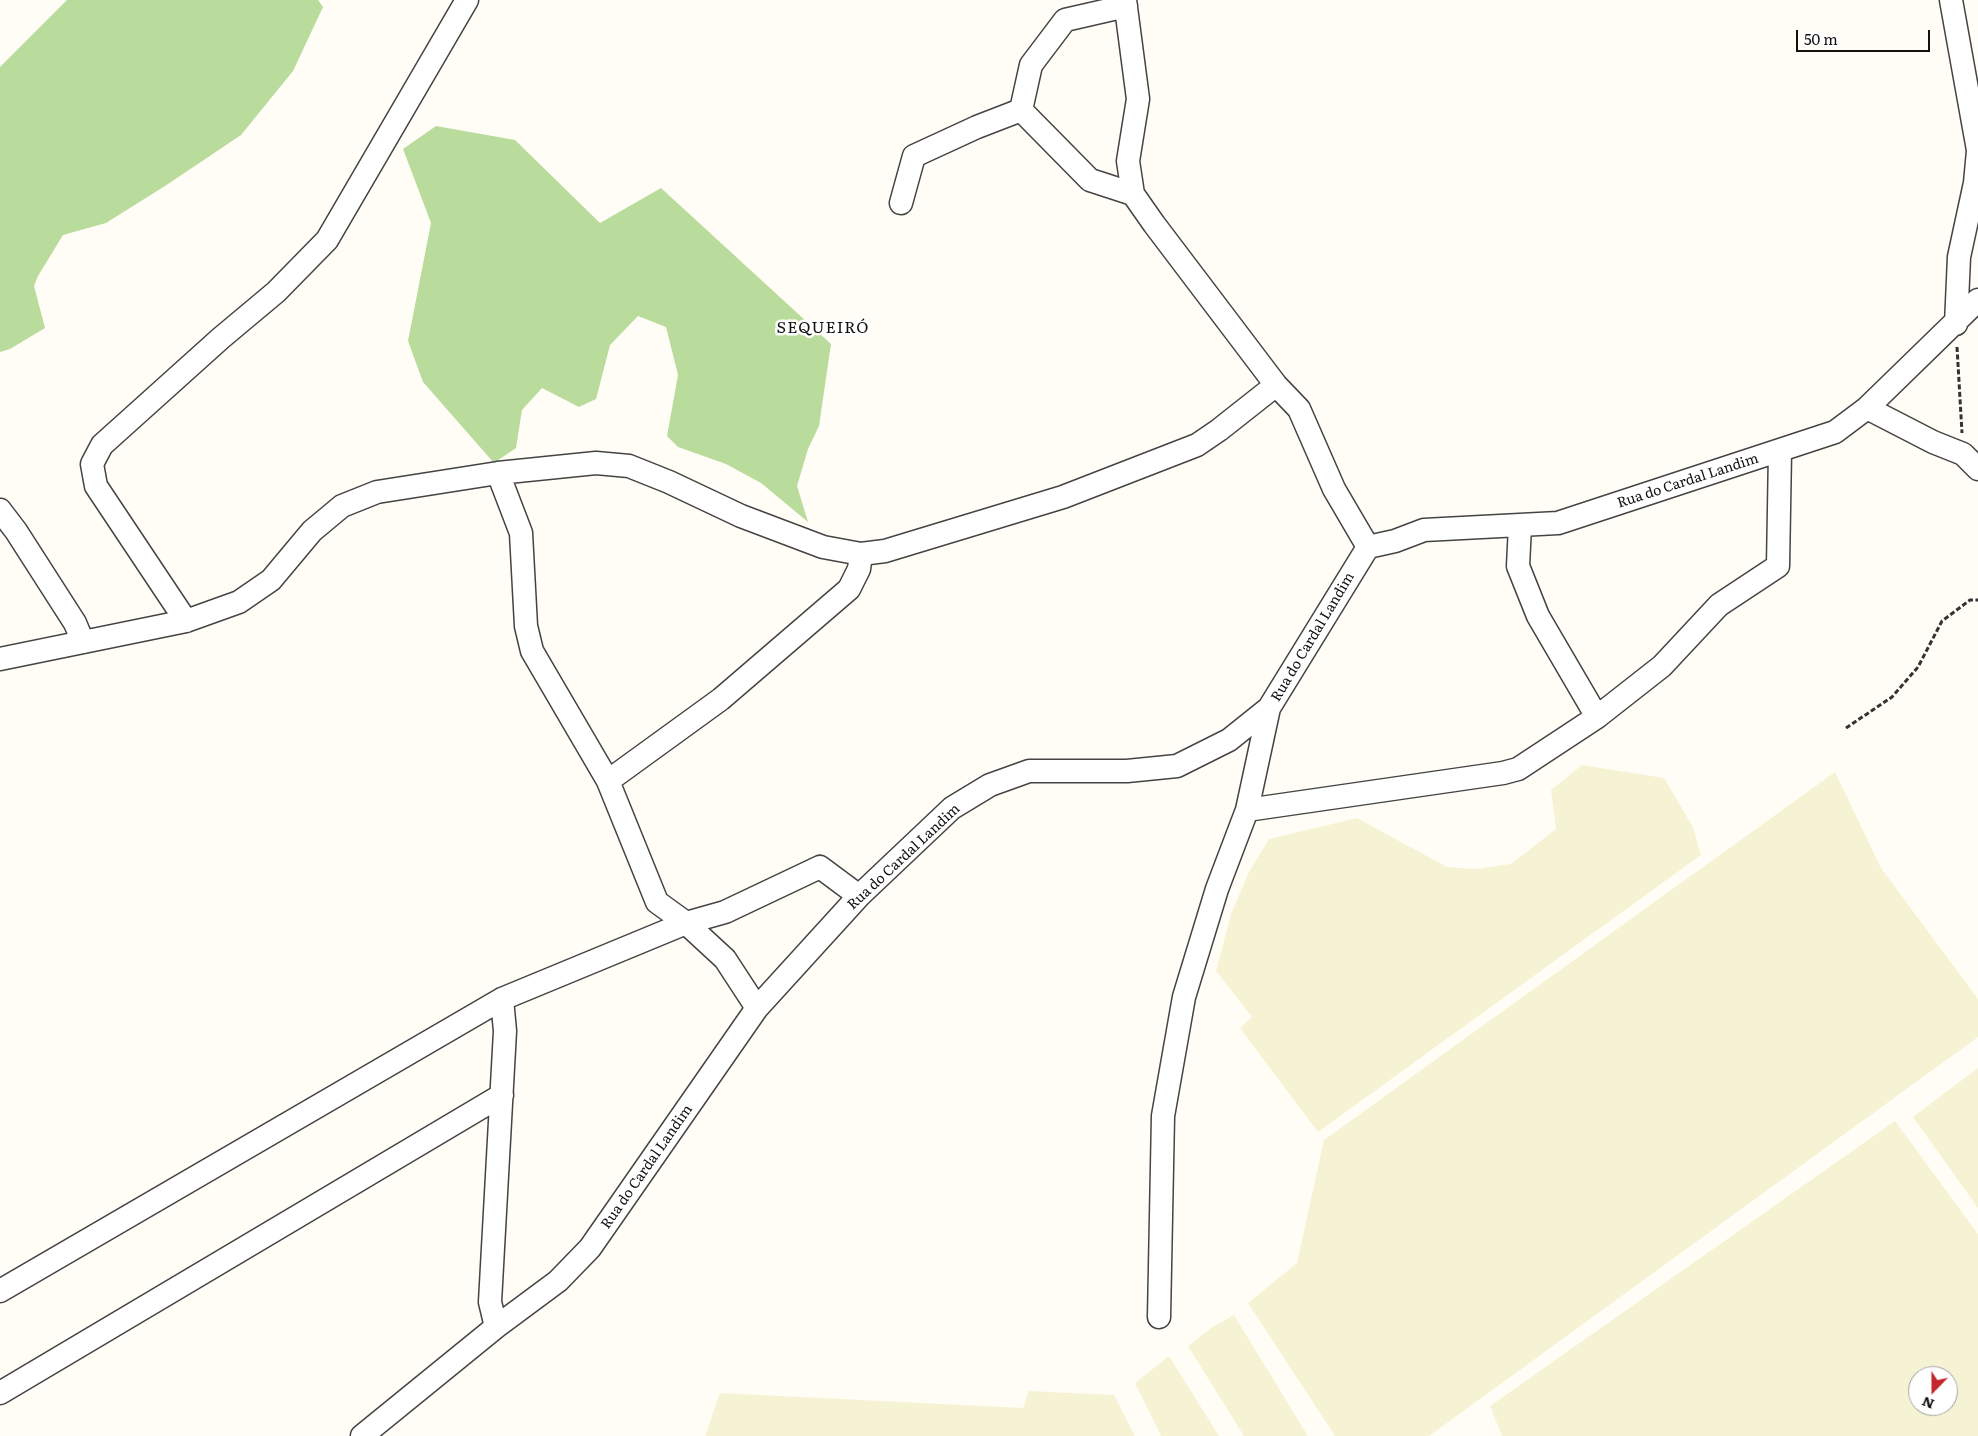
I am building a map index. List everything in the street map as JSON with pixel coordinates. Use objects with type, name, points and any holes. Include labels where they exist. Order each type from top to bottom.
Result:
[{"type":"street","points":[[186,621],[96,486],[92,464],[102,445],[221,338],[276,292],[328,240],[467,0]]},
{"type":"street","points":[[1951,0],[1978,150],[1975,183],[1959,257],[1956,324]]},
{"type":"street","points":[[1021,110],[1031,65],[1065,20],[1126,3],[1138,99],[1128,161],[1134,194],[1154,224],[1276,385],[1299,409],[1334,489],[1368,547]]},
{"type":"street","points":[[1021,110],[1090,180],[1134,194]]},
{"type":"street","points":[[901,203],[914,156],[977,127],[1021,110]]},
{"type":"street","name":"Rua do Cardal Landim","points":[[362,1436],[496,1327],[558,1281],[590,1248],[757,1008],[859,896],[952,808],[990,786],[1029,771],[1128,771],[1176,766],[1229,740],[1269,708],[1368,547],[1395,541],[1424,530],[1558,523],[1780,452],[1835,432],[1867,408],[1893,381],[1956,324],[1978,300]]},
{"type":"street","points":[[0,659],[186,621],[239,602],[270,580],[312,531],[342,506],[377,492],[498,473],[596,463],[629,466],[669,482],[741,516],[824,547],[861,554],[885,551],[1063,497],[1197,445],[1276,385]]},
{"type":"street","points":[[1867,408],[1971,461]]},
{"type":"street","points":[[1247,810],[1503,773],[1518,769],[1597,717],[1662,666],[1719,605],[1778,566],[1780,452]]},
{"type":"street","points":[[498,473],[521,533],[526,626],[532,652],[608,781],[657,902],[686,923],[725,959],[757,1008]]},
{"type":"street","points":[[0,510],[16,531],[70,615],[83,642]]},
{"type":"street","points":[[1520,526],[1518,566],[1538,616],[1597,717]]},
{"type":"street","points":[[608,781],[721,699],[849,589],[859,569],[861,554]]},
{"type":"street","points":[[1159,1318],[1163,1116],[1184,997],[1218,889],[1247,810],[1269,708]]},
{"type":"street","points":[[0,1291],[502,999],[686,923],[725,912],[820,867],[859,896]]},
{"type":"street","points":[[496,1327],[490,1302],[505,1031],[502,999]]},
{"type":"street","points":[[0,1393],[502,1096]]},
{"type":"path","points":[[1956,324],[1971,461]]},
{"type":"path","points":[[1846,728],[1892,697],[1918,667],[1942,621],[1970,600],[1978,600]]},
{"type":"shaded area","points":[[1582,765],[1664,778],[1693,827],[1701,855],[1318,1132],[1240,1028],[1252,1017],[1216,971],[1231,914],[1249,872],[1269,839],[1357,818],[1447,867],[1475,869],[1511,864],[1556,829],[1551,790]]},
{"type":"shaded area","points":[[1835,772],[1881,868],[1978,999],[1978,1037],[1429,1436],[1335,1436],[1248,1303],[1297,1263],[1324,1140]]},
{"type":"shaded area","points":[[1978,1068],[1978,1208],[1913,1117]]},
{"type":"shaded area","points":[[1895,1121],[1978,1234],[1978,1436],[1502,1436],[1490,1406]]},
{"type":"shaded area","points":[[1234,1315],[1308,1436],[1244,1436],[1188,1346],[1211,1328]]},
{"type":"shaded area","points":[[1169,1356],[1219,1436],[1161,1436],[1135,1383]]},
{"type":"shaded area","points":[[1029,1391],[1114,1395],[1135,1436],[705,1436],[720,1393],[1023,1408]]},
{"type":"green space","points":[[67,0],[318,0],[323,7],[293,71],[241,135],[106,223],[63,235],[34,286],[45,328],[10,349],[0,352],[0,67]]},
{"type":"green space","points":[[436,126],[515,140],[600,223],[661,188],[831,344],[819,426],[808,449],[797,486],[808,522],[761,483],[726,464],[678,447],[667,436],[678,375],[666,327],[638,316],[610,345],[596,399],[579,407],[542,388],[522,410],[516,448],[494,463],[423,382],[408,341],[431,223],[403,149]]},
{"type":"district","name":"SEQUEIRÓ","points":[[823,328]]}]
